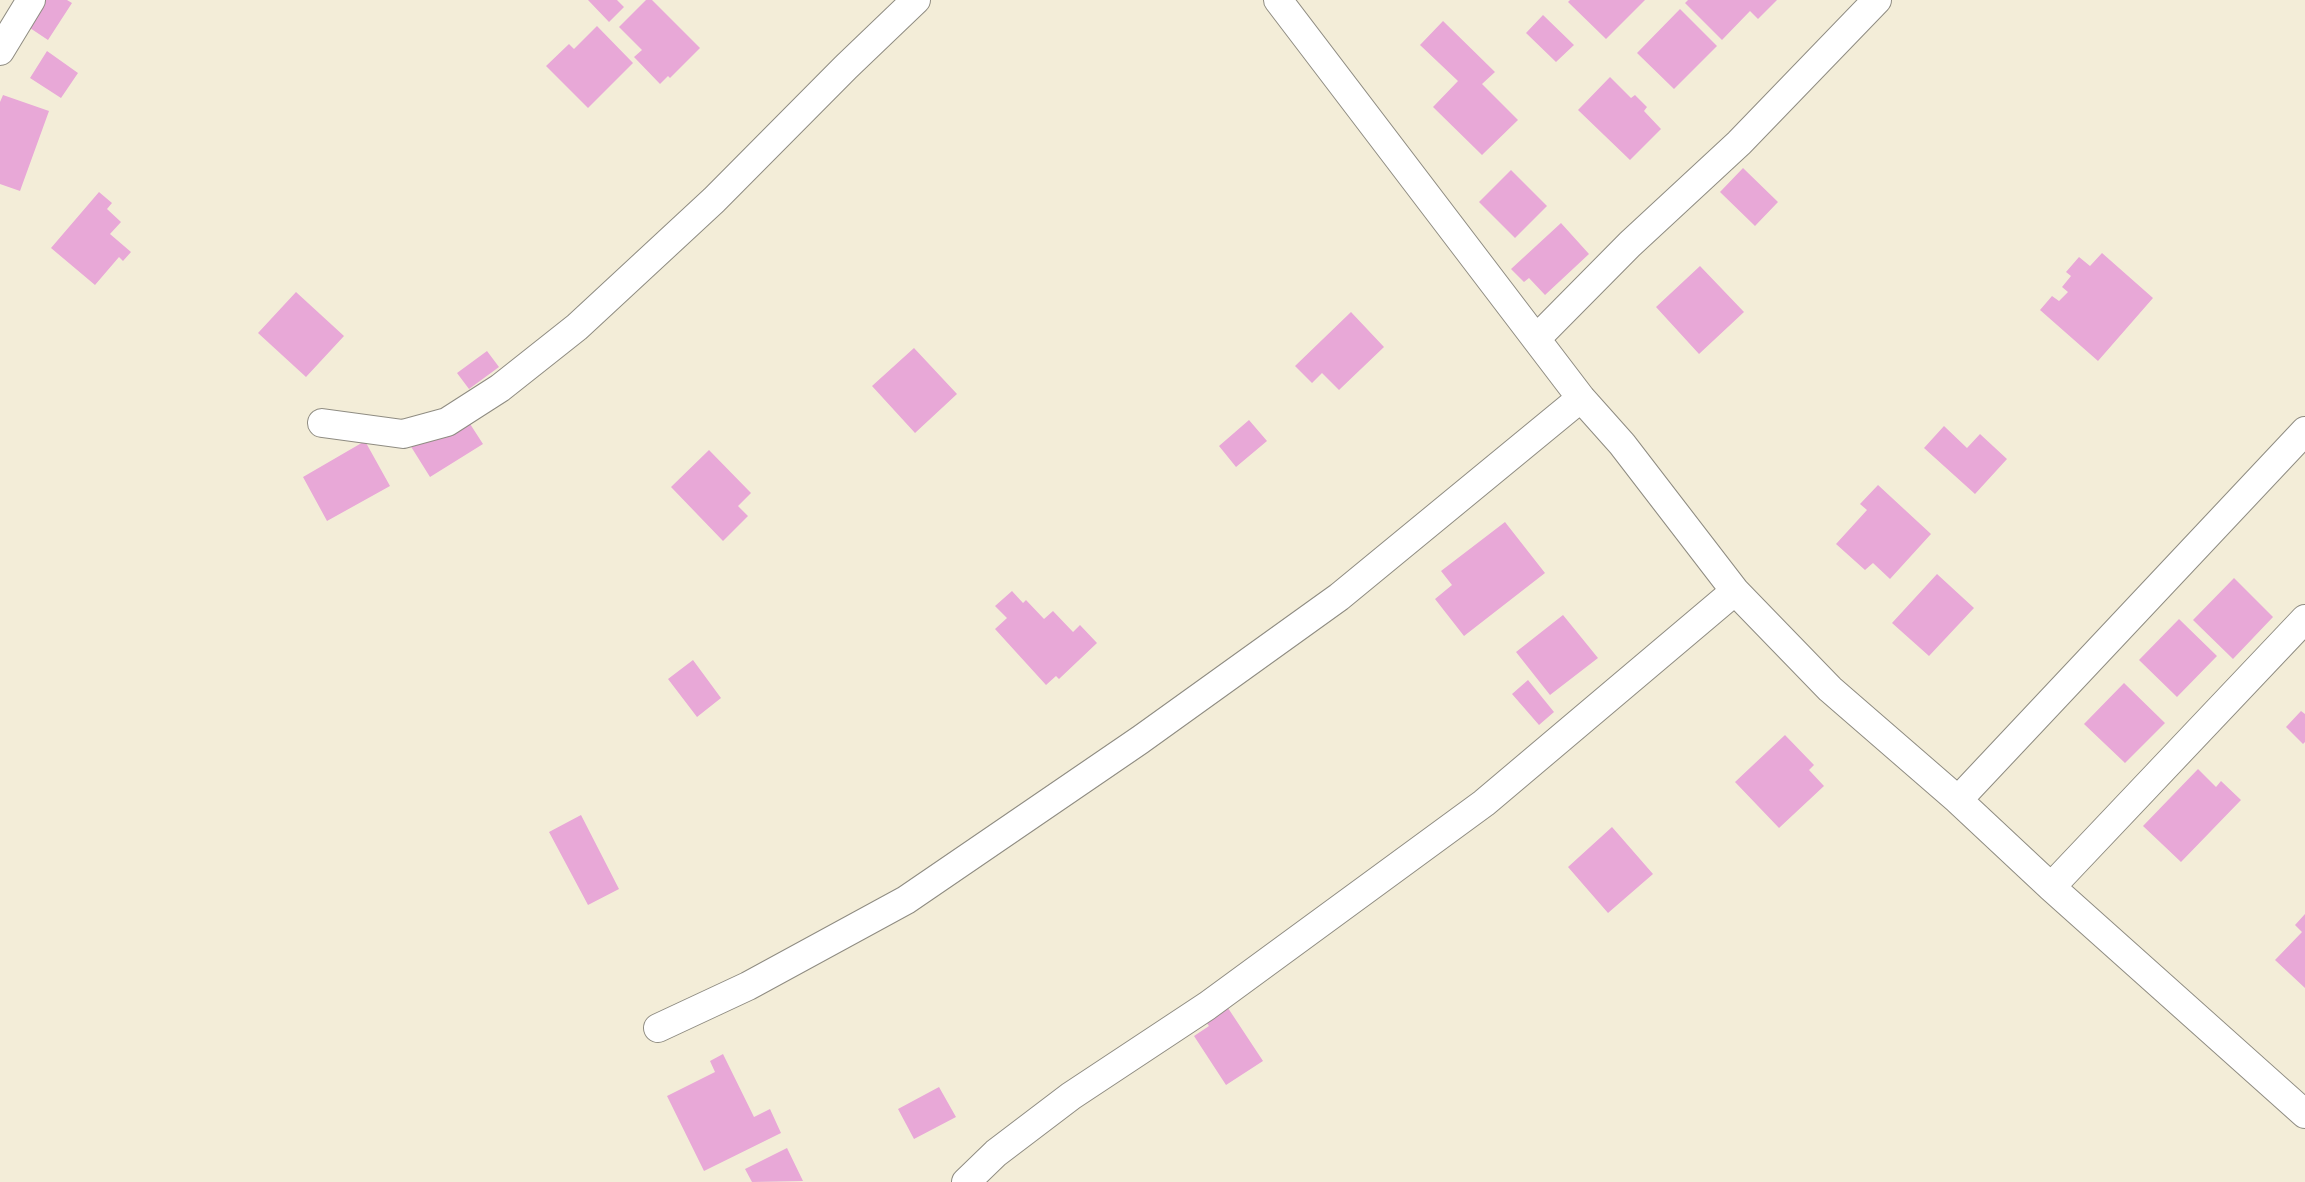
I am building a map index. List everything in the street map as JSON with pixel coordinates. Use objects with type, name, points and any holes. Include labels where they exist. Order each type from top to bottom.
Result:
[{"type":"street","points":[[0,51],[31,0]]},
{"type":"street","points":[[322,423],[403,434],[448,422],[500,388],[577,328],[714,200],[846,67],[916,0]]},
{"type":"street","points":[[1278,0],[1581,398],[1622,444],[1735,591],[1830,688],[1958,800],[2051,887],[2301,1104]]},
{"type":"street","points":[[1536,339],[1630,244],[1739,143],[1877,0]]},
{"type":"street","points":[[658,1028],[748,986],[906,900],[1140,740],[1339,597],[1581,398]]},
{"type":"street","points":[[1958,800],[2305,431]]},
{"type":"street","points":[[966,1182],[996,1153],[1071,1096],[1207,1006],[1484,803],[1735,591]]},
{"type":"street","points":[[2051,887],[2305,619]]},
{"type":"building","points":[[44,0],[67,0],[72,3],[48,40],[27,26]]},
{"type":"building","points":[[588,0],[617,0],[624,7],[609,22]]},
{"type":"building","points":[[646,0],[652,0],[700,48],[670,78],[668,76],[660,84],[634,57],[642,50],[619,27]]},
{"type":"building","points":[[1570,0],[1645,0],[1606,39],[1568,2]]},
{"type":"building","points":[[1688,0],[1777,0],[1758,19],[1750,11],[1722,40],[1685,3]]},
{"type":"building","points":[[1680,9],[1717,46],[1674,89],[1637,53]]},
{"type":"building","points":[[1543,15],[1574,45],[1556,62],[1526,33]]},
{"type":"building","points":[[1443,21],[1495,72],[1482,84],[1518,120],[1482,155],[1433,107],[1458,81],[1420,45]]},
{"type":"building","points":[[597,26],[633,63],[588,108],[546,66],[569,44],[574,49]]},
{"type":"building","points":[[47,51],[78,73],[61,98],[30,78]]},
{"type":"building","points":[[1610,77],[1631,98],[1635,95],[1647,107],[1644,111],[1661,129],[1630,160],[1578,110]]},
{"type":"building","points":[[3,95],[49,111],[20,191],[0,184],[0,102]]},
{"type":"building","points":[[1743,168],[1778,202],[1755,226],[1720,192]]},
{"type":"building","points":[[1511,170],[1547,206],[1515,238],[1479,202]]},
{"type":"building","points":[[99,192],[112,203],[107,209],[121,222],[110,234],[131,252],[123,261],[119,257],[95,285],[51,248]]},
{"type":"building","points":[[1561,223],[1589,254],[1545,295],[1529,278],[1524,282],[1511,269]]},
{"type":"building","points":[[2102,253],[2153,298],[2098,361],[2040,310],[2052,296],[2059,301],[2068,292],[2062,287],[2071,276],[2066,272],[2079,257],[2090,266]]},
{"type":"building","points":[[1700,266],[1744,312],[1699,354],[1656,307]]},
{"type":"building","points":[[296,292],[344,336],[306,377],[258,333]]},
{"type":"building","points":[[1351,312],[1384,347],[1339,390],[1322,373],[1312,383],[1295,366]]},
{"type":"building","points":[[914,348],[957,394],[915,433],[872,386]]},
{"type":"building","points":[[487,351],[499,367],[469,389],[457,373]]},
{"type":"building","points":[[463,413],[483,444],[430,477],[410,445]]},
{"type":"building","points":[[1249,420],[1267,441],[1236,467],[1219,446]]},
{"type":"building","points":[[1944,426],[1967,448],[1980,434],[2007,459],[1975,494],[1924,448]]},
{"type":"building","points":[[365,441],[390,486],[327,521],[303,477]]},
{"type":"building","points":[[709,450],[751,493],[738,506],[748,516],[723,541],[671,487]]},
{"type":"building","points":[[1878,485],[1931,534],[1890,579],[1873,563],[1865,570],[1836,544],[1867,510],[1860,504]]},
{"type":"building","points":[[1505,522],[1545,573],[1464,636],[1435,599],[1452,585],[1441,571]]},
{"type":"building","points":[[1937,574],[1974,608],[1929,656],[1892,623]]},
{"type":"building","points":[[2234,578],[2273,617],[2233,659],[2193,620]]},
{"type":"building","points":[[1012,591],[1023,603],[1026,600],[1044,619],[1053,611],[1073,632],[1080,625],[1097,643],[1059,679],[1056,676],[1046,685],[995,629],[1007,618],[995,606]]},
{"type":"building","points":[[1563,615],[1598,658],[1550,695],[1516,652]]},
{"type":"building","points":[[2179,619],[2217,656],[2177,697],[2139,660]]},
{"type":"building","points":[[693,660],[721,698],[697,717],[668,679]]},
{"type":"building","points":[[1528,680],[1554,712],[1539,725],[1512,694]]},
{"type":"building","points":[[2124,683],[2165,723],[2125,763],[2084,724]]},
{"type":"building","points":[[2301,711],[2305,714],[2305,742],[2303,744],[2286,727]]},
{"type":"building","points":[[1785,735],[1814,765],[1809,770],[1824,786],[1779,828],[1735,782]]},
{"type":"building","points":[[2198,769],[2216,787],[2221,781],[2241,800],[2181,862],[2143,826]]},
{"type":"building","points":[[581,815],[619,889],[588,905],[549,832]]},
{"type":"building","points":[[1612,827],[1653,874],[1608,913],[1568,867]]},
{"type":"building","points":[[2305,914],[2305,988],[2275,960],[2302,932],[2295,925]]},
{"type":"building","points":[[1228,1008],[1263,1061],[1226,1085],[1194,1036],[1209,1026],[1206,1022]]},
{"type":"building","points":[[723,1054],[754,1117],[770,1109],[781,1133],[704,1171],[667,1096],[715,1072],[710,1061]]},
{"type":"building","points":[[939,1087],[956,1117],[914,1139],[898,1109]]},
{"type":"building","points":[[787,1148],[803,1181],[752,1182],[745,1169]]}]
